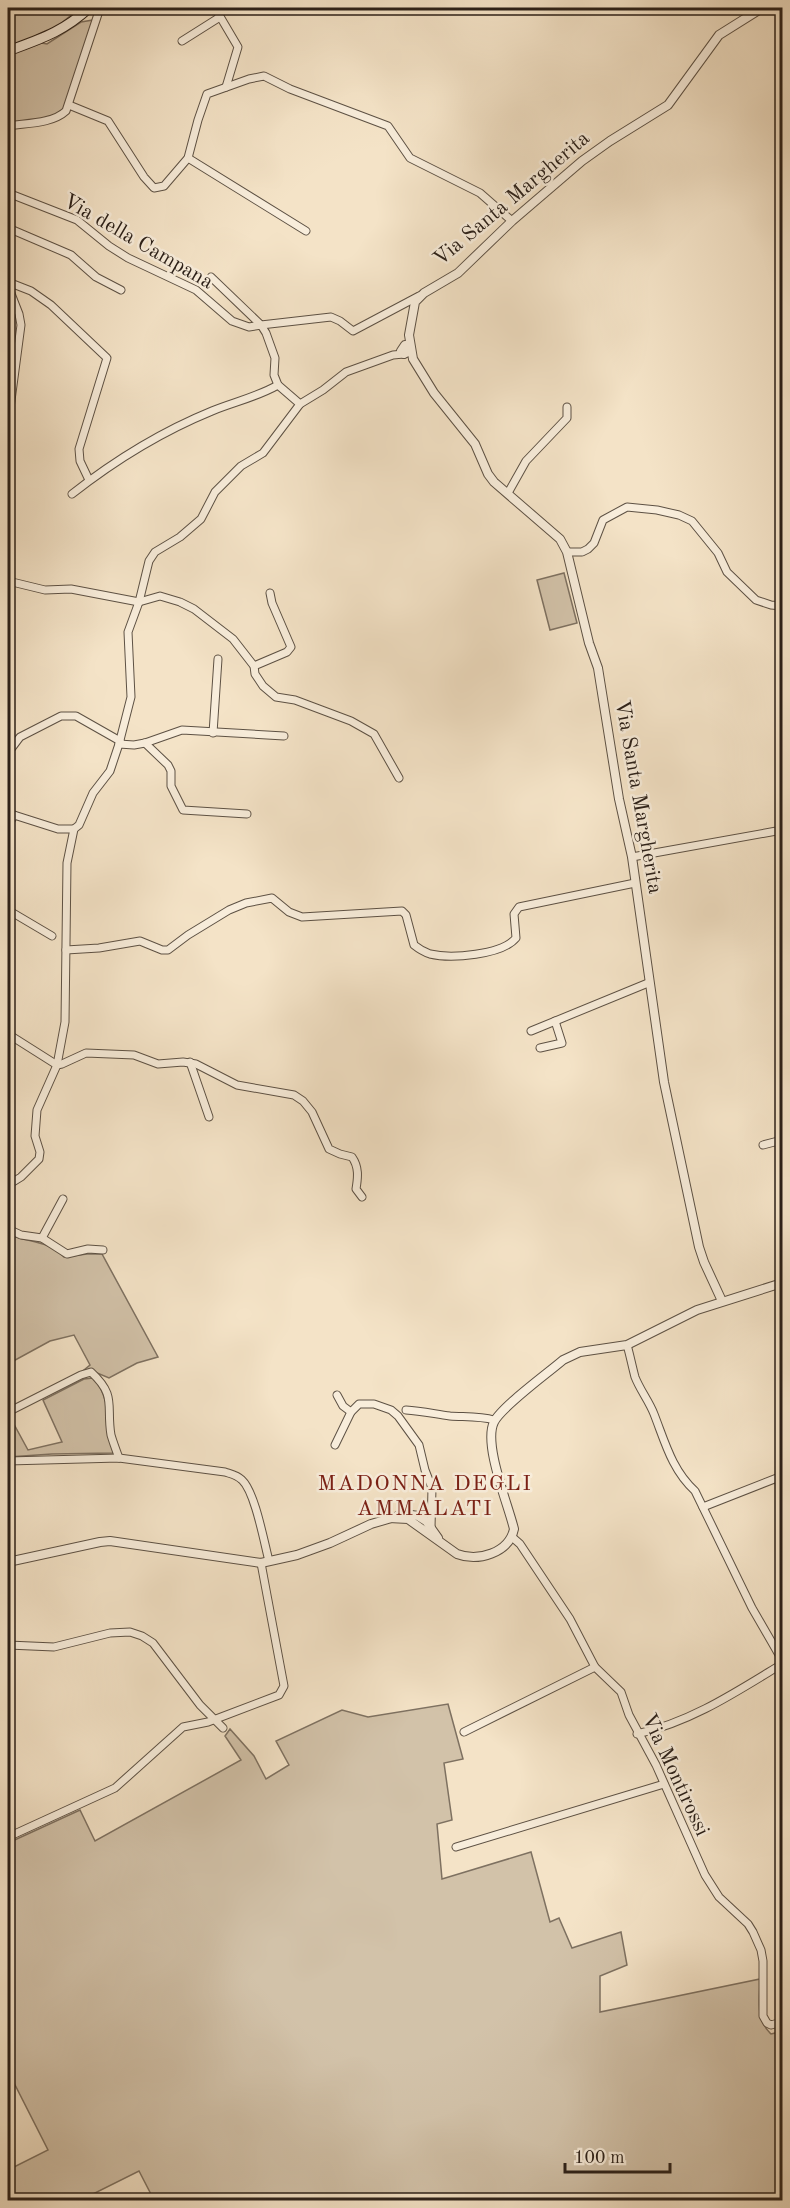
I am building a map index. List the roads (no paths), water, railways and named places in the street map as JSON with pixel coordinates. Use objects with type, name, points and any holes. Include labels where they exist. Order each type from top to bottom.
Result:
[{"type":"main road","points":[[8,51],[64,28],[89,8]]},
{"type":"street","points":[[8,126],[57,117],[66,111],[100,8]]},
{"type":"street","points":[[214,8],[238,47],[226,87]]},
{"type":"street","name":"Via Santa Margherita","points":[[419,296],[458,273],[512,220],[599,148],[668,105],[719,35],[762,8]]},
{"type":"street","points":[[182,41],[220,17]]},
{"type":"street","points":[[69,105],[108,121],[144,177],[154,188],[164,186],[188,158],[207,94],[264,76],[290,89],[388,126],[410,158],[480,193],[512,220]]},
{"type":"street","points":[[188,158],[306,231]]},
{"type":"street","name":"Via della Campana","points":[[8,193],[77,220],[128,258],[196,290],[232,321],[249,327],[331,317],[353,331],[403,303]]},
{"type":"street","points":[[8,228],[71,255],[96,277],[121,290]]},
{"type":"street","points":[[211,278],[261,325],[275,358],[274,375],[278,386],[300,404]]},
{"type":"street","points":[[8,284],[21,325],[20,342],[11,361],[8,423]]},
{"type":"street","points":[[8,284],[31,291],[51,305],[107,358],[79,449],[80,461],[89,480]]},
{"type":"street","points":[[412,310],[403,303],[419,296]]},
{"type":"street","points":[[8,826],[11,814],[58,829],[74,829],[79,825],[93,794],[110,771],[119,742],[131,697],[128,632],[139,602],[146,568],[155,552],[180,537],[201,519],[215,492],[241,466],[262,453],[300,404],[346,372],[406,348],[412,310],[419,296]]},
{"type":"street","name":"Via Santa Margherita","points":[[406,348],[434,393],[475,444],[488,474],[560,539],[567,552],[574,587],[598,668],[619,799],[632,857],[648,983],[664,1082],[699,1248],[722,1301]]},
{"type":"street","points":[[72,494],[123,458],[203,415],[278,386]]},
{"type":"street","points":[[508,494],[526,461],[567,418],[567,407]]},
{"type":"street","points":[[567,552],[582,552],[588,549],[594,543],[603,520],[627,507],[679,515],[692,521],[718,552],[727,572],[756,600],[783,606]]},
{"type":"street","points":[[8,581],[45,590],[70,589],[139,602],[160,596],[194,609],[233,639],[254,666],[258,680],[276,697],[295,700],[366,728],[374,734],[399,778]]},
{"type":"street","points":[[254,666],[287,652],[291,647],[270,593]]},
{"type":"street","points":[[213,733],[218,659]]},
{"type":"street","points":[[8,753],[20,737],[61,716],[76,716],[119,742],[134,745],[182,730],[284,736]]},
{"type":"street","points":[[145,743],[168,765],[171,771],[171,786],[183,810],[248,814]]},
{"type":"street","points":[[8,1185],[21,1177],[39,1159],[40,1152],[35,1136],[37,1110],[57,1065],[65,1022],[67,863],[74,829]]},
{"type":"street","points":[[632,857],[783,831]]},
{"type":"street","points":[[66,950],[99,948],[140,940],[162,950],[168,950],[222,913],[246,903],[272,898],[289,912],[302,916],[402,911],[406,915],[414,945],[429,954],[447,957],[467,955],[501,947],[514,941],[516,933],[514,914],[519,907],[635,883]]},
{"type":"street","points":[[8,910],[52,936]]},
{"type":"street","points":[[531,1031],[648,983]]},
{"type":"street","points":[[540,1048],[562,1043],[555,1021]]},
{"type":"street","points":[[8,1034],[57,1065],[86,1053],[134,1055],[158,1064],[190,1062],[237,1085],[286,1093],[303,1101],[316,1118],[329,1149],[352,1157],[357,1164],[356,1189],[362,1197]]},
{"type":"street","points":[[190,1062],[209,1117]]},
{"type":"street","points":[[763,1145],[783,1140]]},
{"type":"street","points":[[42,1238],[63,1199]]},
{"type":"street","points":[[8,1229],[21,1235],[42,1238],[67,1254],[88,1249],[103,1250]]},
{"type":"street","points":[[8,1562],[110,1541],[265,1562],[297,1555],[389,1518],[405,1514],[422,1523],[457,1554],[471,1558],[478,1557],[499,1549],[512,1537],[514,1529],[493,1455],[491,1436],[494,1420],[563,1360],[580,1352],[627,1345],[680,1318],[722,1301],[783,1282]]},
{"type":"street","points":[[627,1345],[636,1378],[654,1412],[666,1448],[685,1481],[696,1491],[752,1608],[783,1662],[706,1709],[660,1729],[637,1734]]},
{"type":"street","points":[[8,1412],[91,1372],[104,1384],[109,1402],[111,1435],[119,1458]]},
{"type":"street","points":[[337,1395],[343,1406],[351,1412]]},
{"type":"street","points":[[335,1444],[351,1412],[359,1404],[366,1402],[380,1406],[398,1416],[422,1453],[432,1488],[433,1512],[422,1523]]},
{"type":"street","points":[[406,1410],[485,1417],[494,1420]]},
{"type":"street","points":[[8,1461],[119,1458],[225,1472],[240,1478],[248,1488],[255,1507],[284,1686],[279,1695],[213,1719],[183,1727],[115,1788],[8,1837]]},
{"type":"street","points":[[703,1507],[783,1476]]},
{"type":"street","points":[[422,1523],[433,1512]]},
{"type":"street","name":"Via Montirossi","points":[[512,1537],[520,1544],[570,1619],[595,1667],[621,1692],[637,1734],[664,1784],[705,1875],[719,1897],[748,1924],[761,1950],[764,1980],[763,2016],[771,2025],[783,2022]]},
{"type":"street","points":[[8,1645],[54,1647],[110,1633],[136,1633],[153,1643],[213,1719],[223,1728]]},
{"type":"street","points":[[464,1731],[595,1667]]},
{"type":"street","points":[[456,1847],[664,1784]]},
{"type":"district","name":"MADONNA DEGLI AMMALATI","points":[[425,1496]]}]
